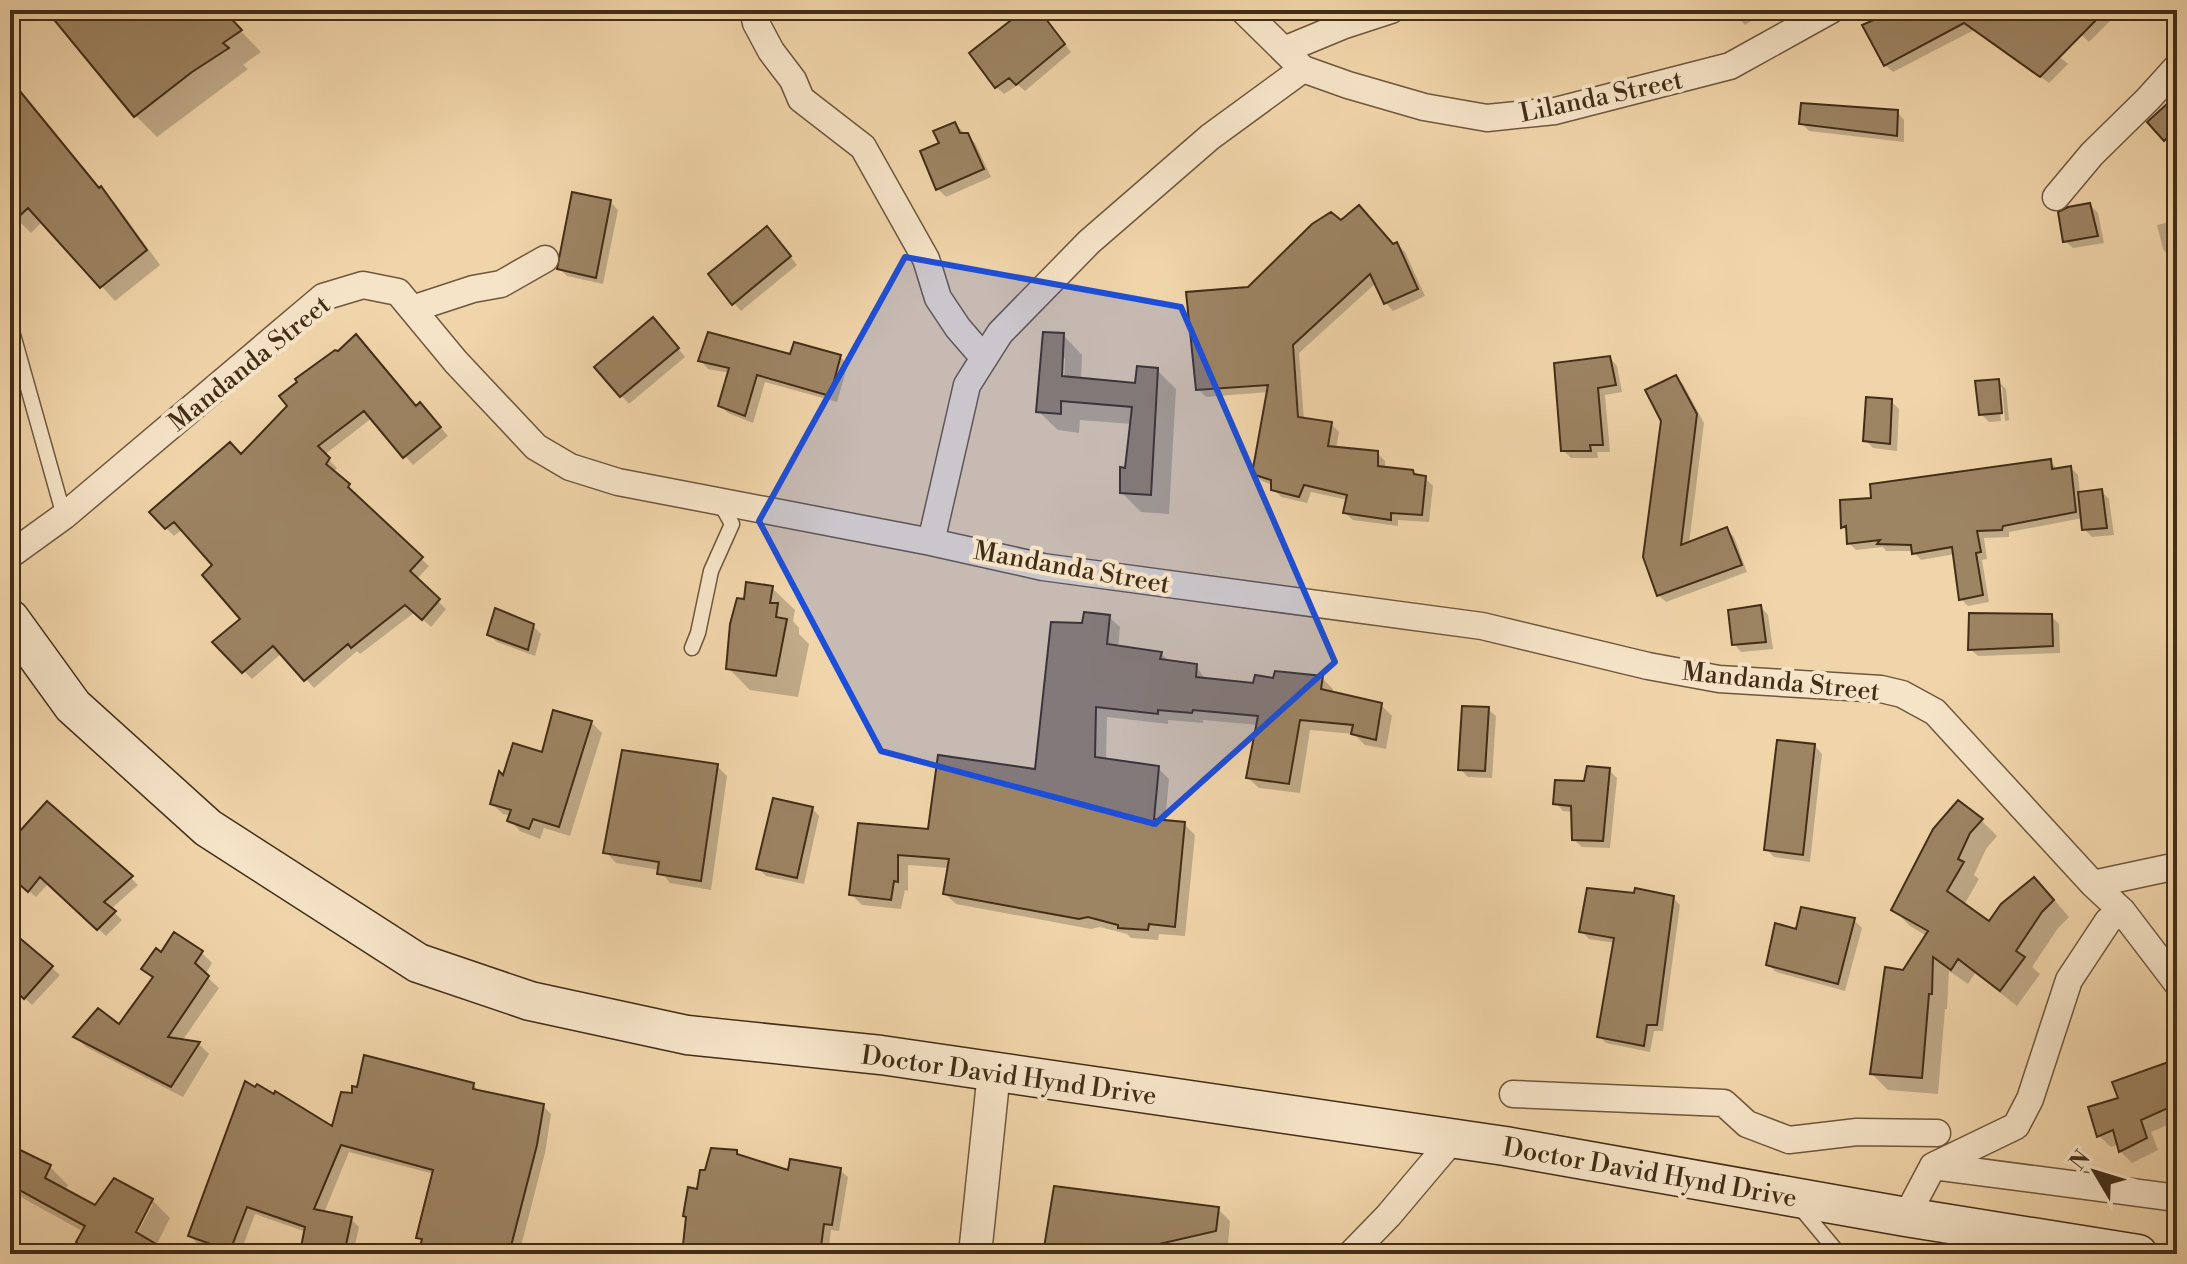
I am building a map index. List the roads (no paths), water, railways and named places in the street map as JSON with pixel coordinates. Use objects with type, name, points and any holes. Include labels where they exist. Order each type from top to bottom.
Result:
[{"type":"main road","name":"Doctor David Hynd Drive","points":[[10,619],[73,706],[208,828],[418,963],[530,1001],[687,1035],[881,1055],[1453,1139],[2138,1254]]},
{"type":"street","points":[[753,10],[756,23],[771,51],[793,80],[801,99],[863,147],[926,259],[938,298],[984,358]]},
{"type":"street","name":"Lilanda Street","points":[[1243,10],[1303,69],[1424,107],[1487,118],[1555,111],[1730,66],[1831,10]]},
{"type":"street","points":[[1284,50],[1391,10]]},
{"type":"street","points":[[2056,197],[2092,154],[2177,67]]},
{"type":"street","points":[[931,542],[967,385],[1000,333],[1089,242],[1210,137],[1303,69]]},
{"type":"street","points":[[412,309],[473,289],[501,284],[545,259]]},
{"type":"street","name":"Mandanda Street","points":[[10,555],[64,516],[323,297],[363,285],[398,292],[466,372],[536,447],[570,467],[618,482],[931,542],[1043,567],[1482,626],[1648,666],[1719,679],[1881,689],[1902,694],[1935,712],[2093,884],[2122,911],[2177,983]]},
{"type":"street","points":[[2093,884],[2177,866]]},
{"type":"street","points":[[1906,1217],[1933,1166],[2016,1126],[2030,1099],[2069,980],[2108,921],[2122,911]]},
{"type":"street","points":[[975,1254],[994,1072]]},
{"type":"street","points":[[1513,1094],[1724,1103],[1747,1124],[1789,1140],[1857,1132],[1937,1133]]},
{"type":"street","points":[[1351,1254],[1388,1216],[1453,1139]]},
{"type":"street","points":[[1933,1166],[2177,1198]]},
{"type":"lane","points":[[10,324],[64,516]]},
{"type":"lane","points":[[692,648],[711,571],[732,524],[719,501]]},
{"type":"lane","points":[[1791,1196],[1839,1254]]}]
